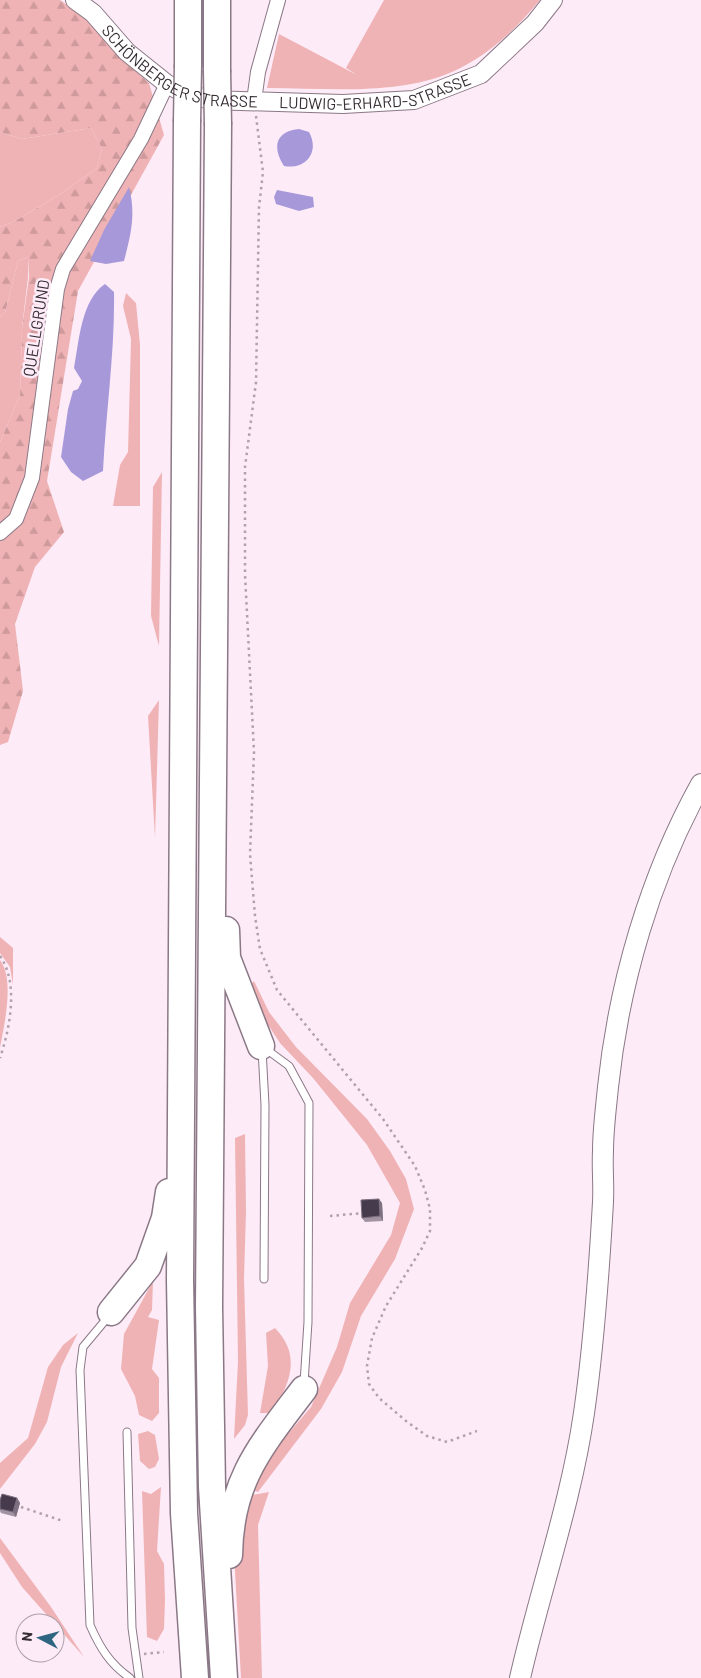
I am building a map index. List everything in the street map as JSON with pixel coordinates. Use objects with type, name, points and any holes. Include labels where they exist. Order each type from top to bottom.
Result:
[{"type":"highway","points":[[188,0],[180,1125],[182,1473],[195,1678]]},
{"type":"highway","points":[[217,0],[218,125],[209,1308],[212,1487],[224,1678]]},
{"type":"highway","points":[[213,852],[225,889],[227,958],[261,1046]]},
{"type":"highway","points":[[111,1312],[148,1266],[165,1218],[180,1125]]},
{"type":"highway","points":[[219,1620],[229,1569],[230,1530],[235,1502],[246,1470],[304,1389]]},
{"type":"main road","points":[[520,1678],[561,1522],[584,1414],[592,1350],[603,1200],[603,1150],[619,1014],[646,912],[668,853],[701,784]]},
{"type":"street","name":"SCHÖNBERGER STRASSE","points":[[75,0],[93,13],[127,52],[167,84],[182,92],[210,100],[254,102],[258,72],[278,0]]},
{"type":"street","name":"LUDWIG-ERHARD-STRASSE","points":[[254,102],[343,104],[414,100],[481,74],[535,23],[552,0]]},
{"type":"street","name":"QUELLGRUND","points":[[0,533],[16,520],[32,478],[57,289],[63,270],[141,139],[167,84]]},
{"type":"lane","points":[[261,1046],[265,1105],[264,1279]]},
{"type":"lane","points":[[261,1046],[289,1066],[309,1103],[308,1322],[304,1389]]},
{"type":"lane","points":[[111,1312],[83,1347],[80,1370],[90,1625],[100,1648],[116,1668],[130,1678]]},
{"type":"lane","points":[[127,1432],[135,1654],[139,1678]]},
{"type":"path","points":[[254,102],[263,172],[258,207],[256,382],[245,467],[245,574],[254,752],[250,854],[258,941],[268,971],[277,990],[383,1119],[415,1166],[425,1190],[430,1209],[430,1231],[422,1248],[386,1306],[372,1338],[367,1366],[369,1384],[379,1398],[427,1436],[447,1442],[477,1431]]},
{"type":"path","points":[[0,956],[7,966],[10,980],[9,1016],[0,1058]]},
{"type":"path","points":[[330,1216],[363,1213]]},
{"type":"path","points":[[21,1507],[63,1521]]},
{"type":"path","points":[[135,1654],[164,1652]]},
{"type":"green space","points":[[0,0],[60,0],[90,21],[122,59],[149,83],[164,135],[78,291],[47,481],[64,532],[35,567],[15,624],[23,691],[8,742],[0,745],[0,442],[20,395],[22,328],[29,277],[28,257],[18,261],[5,313],[0,317],[0,227],[15,221],[62,193],[97,168],[102,149],[91,128],[22,139],[0,132]]},
{"type":"green space","points":[[384,0],[540,0],[511,32],[489,50],[465,66],[430,80],[385,88],[267,88],[279,34],[357,75],[346,68]]},
{"type":"green space","points":[[91,128],[102,149],[97,168],[62,193],[15,221],[0,227],[0,132],[22,139]]},
{"type":"green space","points":[[28,257],[28,277],[22,328],[20,395],[0,442],[0,317],[5,313],[18,261]]},
{"type":"green space","points":[[126,293],[136,303],[140,345],[140,506],[113,506],[120,465],[128,452],[131,339],[123,306]]},
{"type":"green space","points":[[162,472],[159,646],[151,616],[153,487]]},
{"type":"green space","points":[[159,700],[155,838],[148,716]]},
{"type":"green space","points":[[0,937],[13,948],[13,985],[10,967],[0,953]]},
{"type":"green space","points":[[0,960],[7,979],[8,990],[0,1048]]},
{"type":"green space","points":[[254,981],[269,1012],[296,1047],[367,1119],[390,1151],[406,1179],[414,1209],[395,1259],[361,1316],[342,1372],[321,1409],[258,1492],[250,1489],[276,1448],[311,1407],[337,1347],[350,1303],[391,1235],[400,1203],[367,1145],[313,1078],[280,1043],[245,990]]},
{"type":"green space","points":[[245,1134],[246,1211],[244,1279],[248,1415],[245,1425],[234,1439],[238,1362],[235,1138]]},
{"type":"green space","points":[[153,1281],[152,1310],[148,1317],[159,1320],[152,1369],[159,1378],[159,1413],[152,1421],[139,1415],[135,1396],[121,1369],[124,1334]]},
{"type":"green space","points":[[275,1328],[283,1338],[288,1349],[291,1359],[290,1370],[284,1391],[272,1413],[260,1413],[268,1366],[266,1333]]},
{"type":"green space","points":[[78,1333],[61,1367],[47,1422],[35,1444],[0,1489],[0,1463],[28,1438],[48,1367],[63,1345]]},
{"type":"green space","points":[[148,1431],[155,1435],[159,1459],[155,1467],[149,1469],[140,1461],[138,1434]]},
{"type":"green space","points":[[161,1487],[157,1551],[164,1564],[165,1600],[164,1629],[157,1641],[147,1637],[142,1491],[151,1494]]},
{"type":"green space","points":[[269,1492],[258,1525],[262,1678],[241,1678],[234,1554],[241,1497]]},
{"type":"green space","points":[[0,1538],[55,1613],[45,1613],[22,1587],[0,1553]]},
{"type":"green space","points":[[65,1628],[84,1657],[65,1636]]},
{"type":"shaded area","points":[[299,129],[309,132],[313,146],[312,153],[309,158],[299,165],[292,167],[284,166],[278,153],[278,142],[285,133]]},
{"type":"shaded area","points":[[129,187],[132,224],[124,261],[106,264],[90,261],[104,230]]},
{"type":"shaded area","points":[[277,190],[313,197],[314,207],[299,211],[276,204],[274,197]]},
{"type":"shaded area","points":[[105,284],[114,292],[114,314],[103,471],[83,481],[71,472],[61,457],[68,409],[73,391],[78,389],[82,381],[74,368],[82,322],[91,300]]},
{"type":"building","points":[[379,1199],[380,1216],[362,1218],[361,1200]]},
{"type":"building","points":[[2,1494],[17,1498],[13,1512],[0,1509]]}]
